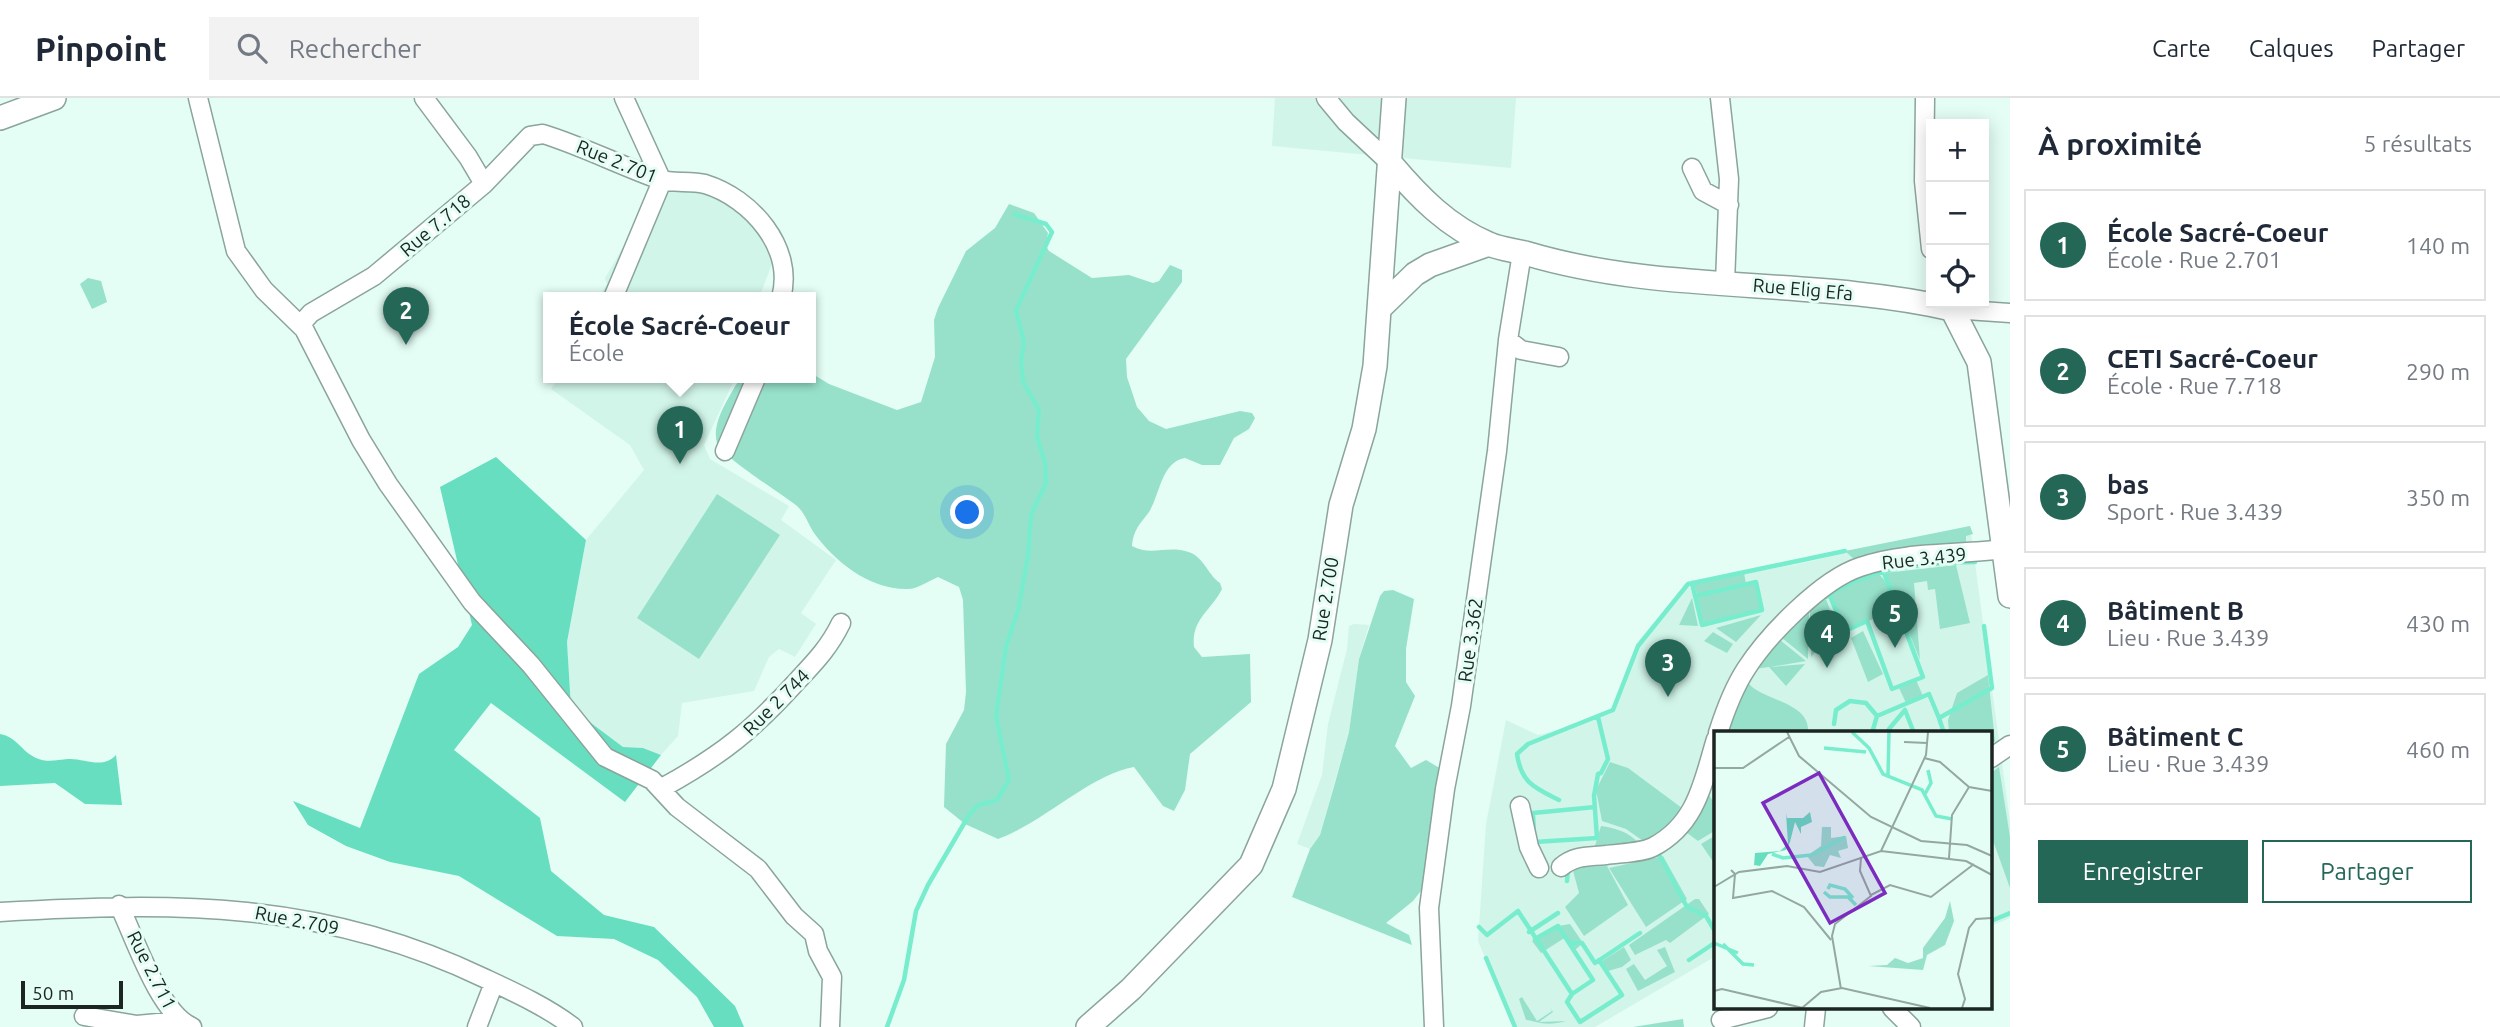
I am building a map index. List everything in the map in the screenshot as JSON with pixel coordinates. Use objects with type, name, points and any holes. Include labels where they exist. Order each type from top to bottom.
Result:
[{"type":"main road","points":[[0,107],[25,98]]},
{"type":"main road","points":[[0,118],[54,98]]},
{"type":"main road","name":"Rue 2.700","points":[[1088,1027],[1131,989],[1251,865],[1284,789],[1320,640],[1341,505],[1364,429],[1381,307],[1394,98]]},
{"type":"main road","name":"Rue Elig Efa","points":[[1391,164],[1425,204],[1489,244],[1559,264],[1634,277],[1926,303]]},
{"type":"main road","points":[[1381,307],[1416,274],[1430,265],[1489,244]]},
{"type":"main road","points":[[1952,308],[1979,362],[2010,596]]},
{"type":"street","points":[[198,98],[236,251],[264,290],[301,324],[361,440],[472,602],[531,665],[605,757],[652,780],[662,788],[677,807],[758,869],[794,916],[814,933],[818,951],[832,977],[830,1027]]},
{"type":"street","name":"Rue 7.718","points":[[301,324],[311,313],[374,276],[484,184],[424,98]]},
{"type":"street","points":[[616,292],[662,181],[624,98]]},
{"type":"street","points":[[1326,98],[1346,122],[1391,164]]},
{"type":"street","points":[[1720,98],[1729,205],[1725,283]]},
{"type":"street","points":[[1924,98],[1924,181],[1931,245]]},
{"type":"street","name":"Rue 2.701","points":[[484,184],[530,136],[543,134],[662,181],[703,184],[729,194],[762,222],[777,245],[785,271],[782,292]]},
{"type":"street","points":[[1692,168],[1703,191],[1729,205]]},
{"type":"street","name":"Rue 3.362","points":[[1434,1027],[1429,908],[1445,789],[1461,706],[1497,452],[1508,340],[1522,253]]},
{"type":"street","points":[[1968,308],[2010,313]]},
{"type":"street","points":[[1508,340],[1521,351],[1559,357]]},
{"type":"street","points":[[725,451],[754,383]]},
{"type":"street","name":"Rue 3.439","points":[[1719,731],[1727,704],[1746,669],[1772,636],[1818,592],[1859,567],[1914,556],[2004,549]]},
{"type":"street","name":"Rue 2 744","points":[[662,788],[706,764],[771,712],[820,659],[841,624]]},
{"type":"street","points":[[1993,757],[2010,745]]},
{"type":"street","points":[[1560,867],[1572,858],[1652,848],[1677,829],[1695,807],[1703,790],[1714,747]]},
{"type":"street","points":[[1520,806],[1529,847],[1539,868]]},
{"type":"street","name":"Rue 2.709","points":[[0,912],[119,905],[270,912],[363,933],[451,962],[573,1027]]},
{"type":"street","name":"Rue 2.711","points":[[119,905],[160,992],[186,1024]]},
{"type":"street","points":[[477,1027],[494,983]]},
{"type":"street","points":[[1721,1020],[1760,1010]]},
{"type":"street","points":[[1894,1010],[1911,1027]]},
{"type":"street","points":[[84,1016],[137,1025],[186,1024]]},
{"type":"shaded area","points":[[1275,98],[1516,98],[1511,168],[1272,146]]},
{"type":"shaded area","points":[[705,185],[749,218],[770,255],[772,264],[761,292],[602,292],[607,284],[605,278],[648,205],[654,186],[671,191]]},
{"type":"shaded area","points":[[555,383],[733,383],[704,445],[710,459],[789,506],[781,520],[836,560],[801,613],[816,624],[795,657],[779,649],[769,657],[754,691],[682,703],[678,736],[661,755],[643,748],[623,747],[571,708],[567,642],[586,540],[644,470],[630,445],[551,389]]},
{"type":"shaded area","points":[[1970,526],[2010,822],[2010,918],[1993,925],[1993,731],[1714,731],[1714,957],[1595,1027],[1515,1027],[1478,941],[1486,824],[1506,720],[1538,735],[1570,728],[1613,710],[1638,646],[1688,584],[1793,565]]},
{"type":"shaded area","points":[[1369,625],[1359,659],[1349,732],[1320,835],[1310,849],[1297,844],[1322,775],[1328,724],[1347,649],[1349,626]]},
{"type":"green space","points":[[1009,204],[1034,213],[1048,233],[1046,246],[1049,251],[1092,278],[1129,275],[1153,283],[1159,281],[1170,265],[1182,270],[1182,282],[1126,359],[1127,377],[1137,407],[1149,421],[1166,429],[1240,411],[1252,413],[1255,418],[1249,429],[1234,438],[1220,465],[1202,465],[1185,458],[1171,466],[1162,480],[1153,505],[1135,531],[1132,546],[1145,550],[1178,550],[1191,553],[1201,560],[1220,583],[1222,589],[1218,597],[1196,629],[1194,647],[1202,657],[1250,654],[1251,702],[1190,754],[1185,790],[1174,811],[1163,806],[1134,767],[1101,779],[1015,832],[998,839],[965,824],[944,807],[946,744],[964,710],[966,692],[963,600],[959,587],[938,577],[912,589],[894,588],[880,585],[855,572],[823,544],[797,506],[729,457],[717,443],[716,435],[722,409],[737,383],[816,383],[816,376],[829,384],[897,410],[921,402],[935,357],[934,320],[938,308],[966,251],[995,228]]},
{"type":"green space","points":[[88,278],[101,281],[107,302],[92,309],[80,284]]},
{"type":"green space","points":[[496,457],[586,540],[567,642],[571,708],[623,747],[643,748],[661,755],[625,802],[491,703],[454,750],[540,818],[551,871],[604,915],[654,927],[735,1006],[744,1027],[714,1027],[697,997],[658,960],[614,939],[557,936],[459,876],[390,862],[346,846],[308,825],[293,801],[360,828],[419,674],[458,647],[472,625],[440,487]]},
{"type":"green space","points":[[717,494],[780,535],[699,659],[637,618]]},
{"type":"green space","points":[[1970,526],[1973,534],[1966,536],[1966,542],[1857,562],[1845,551]]},
{"type":"green space","points":[[1956,565],[1970,623],[1940,629],[1935,589],[1928,590],[1927,581],[1914,583],[1920,660],[1885,573]]},
{"type":"green space","points":[[1744,573],[1746,584],[1756,582],[1762,610],[1702,625],[1695,597],[1736,586],[1697,594],[1694,584]]},
{"type":"green space","points":[[1878,573],[1888,584],[1898,608],[1846,631],[1829,594]]},
{"type":"green space","points":[[1393,590],[1414,599],[1406,649],[1406,682],[1415,696],[1395,746],[1411,768],[1426,760],[1443,770],[1431,878],[1413,901],[1386,923],[1409,935],[1412,945],[1292,897],[1310,849],[1320,835],[1335,783],[1349,732],[1359,659],[1380,596],[1384,591]]},
{"type":"green space","points":[[1692,598],[1698,626],[1679,625]]},
{"type":"green space","points":[[1826,599],[1832,615],[1810,620],[1810,609]]},
{"type":"green space","points":[[1809,611],[1808,659],[1782,638]]},
{"type":"green space","points":[[1761,615],[1736,642],[1716,628]]},
{"type":"green space","points":[[1811,623],[1828,638],[1811,657]]},
{"type":"green space","points":[[1863,631],[1883,674],[1868,682],[1851,638]]},
{"type":"green space","points":[[1713,632],[1733,644],[1727,653],[1704,641]]},
{"type":"green space","points":[[1780,640],[1806,661],[1770,667],[1805,664],[1786,686],[1769,667],[1755,669]]},
{"type":"green space","points":[[1988,675],[1995,741],[1993,743],[1993,731],[1949,731],[1948,720],[1957,693]]},
{"type":"green space","points":[[1916,680],[1923,696],[1906,703],[1899,688]]},
{"type":"green space","points":[[1748,683],[1794,708],[1807,723],[1808,731],[1725,731],[1732,708]]},
{"type":"green space","points":[[0,734],[11,738],[36,758],[44,760],[74,759],[99,763],[116,755],[122,805],[85,804],[55,783],[0,786]]},
{"type":"green space","points":[[1610,762],[1628,768],[1686,811],[1674,825],[1646,843],[1626,829],[1602,821],[1596,790]]},
{"type":"green space","points":[[1999,767],[2010,837],[2010,888],[1993,841],[1993,772]]},
{"type":"green space","points":[[1708,793],[1714,803],[1714,831],[1698,841],[1683,830]]},
{"type":"green space","points":[[1601,826],[1622,831],[1639,844],[1594,849]]},
{"type":"green space","points":[[1714,836],[1714,863],[1701,844]]},
{"type":"green space","points":[[1663,856],[1687,899],[1646,927],[1609,868]]},
{"type":"green space","points":[[1607,866],[1628,905],[1584,936],[1565,907],[1579,893],[1572,867]]},
{"type":"green space","points":[[1695,899],[1699,899],[1709,914],[1670,943],[1666,940],[1635,955],[1629,945]]},
{"type":"green space","points":[[1570,924],[1583,943],[1574,951],[1566,937],[1541,953],[1532,941],[1558,926]]},
{"type":"green space","points":[[1624,947],[1631,960],[1622,967],[1608,971],[1602,961]]},
{"type":"green space","points":[[1665,947],[1675,972],[1638,991],[1626,969],[1634,964],[1645,980],[1667,966],[1657,950]]},
{"type":"green space","points":[[1522,997],[1537,1021],[1552,1011],[1550,1007],[1553,1012],[1539,1022],[1566,1021],[1547,1024],[1526,1020],[1519,999]]},
{"type":"green space","points":[[1683,1019],[1684,1027],[1633,1027]]},
{"type":"waterway","points":[[887,1027],[904,980],[916,911],[928,885],[969,815],[978,805],[997,800],[1009,780],[996,716],[1006,646],[1018,611],[1028,556],[1031,515],[1046,483],[1045,463],[1037,437],[1039,410],[1023,382],[1021,361],[1024,342],[1016,310],[1052,232],[1046,224],[1014,214]]},
{"type":"waterway","points":[[1559,800],[1543,792],[1526,778],[1517,754],[1528,744],[1613,710],[1638,646],[1688,584],[1845,551]]},
{"type":"waterway","points":[[1826,597],[1879,573],[1917,566],[1975,562]]},
{"type":"waterway","points":[[1829,594],[1845,631],[1867,621],[1892,689],[1923,677],[1883,570]]},
{"type":"waterway","points":[[1692,583],[1702,625],[1762,610],[1756,582],[1696,596]]},
{"type":"waterway","points":[[1877,716],[1929,694],[1939,718],[1992,688],[1984,626]]},
{"type":"waterway","points":[[1834,724],[1836,710],[1850,701],[1866,703],[1877,716],[1873,731]]},
{"type":"waterway","points":[[1889,729],[1905,710],[1913,731]]},
{"type":"waterway","points":[[1535,842],[1597,838],[1594,796],[1598,774],[1608,759],[1598,717]]},
{"type":"waterway","points":[[1939,718],[1943,731]]},
{"type":"waterway","points":[[1534,834],[1533,813],[1595,807]]},
{"type":"waterway","points":[[1657,851],[1687,907],[1706,916],[1714,930]]},
{"type":"waterway","points":[[1567,881],[1568,869]]},
{"type":"waterway","points":[[1479,927],[1487,935],[1518,911],[1572,994],[1567,1002],[1580,1022],[1622,995],[1599,960]]},
{"type":"waterway","points":[[1529,932],[1558,913]]},
{"type":"waterway","points":[[1993,920],[2010,913]]},
{"type":"waterway","points":[[1535,939],[1558,926],[1593,980],[1572,994]]},
{"type":"waterway","points":[[1570,943],[1582,943],[1595,963],[1640,933]]},
{"type":"waterway","points":[[1689,960],[1714,943]]},
{"type":"waterway","points":[[1486,958],[1515,1027]]},
{"type":"place","name":"CETI Sacré-Coeur","points":[[406,345]]},
{"type":"place","name":"École Sacré-Coeur","points":[[680,464]]},
{"type":"place","name":"Bâtiment C","points":[[1895,648]]},
{"type":"place","name":"Bâtiment B","points":[[1827,668]]},
{"type":"place","name":"bas","points":[[1668,697]]}]
